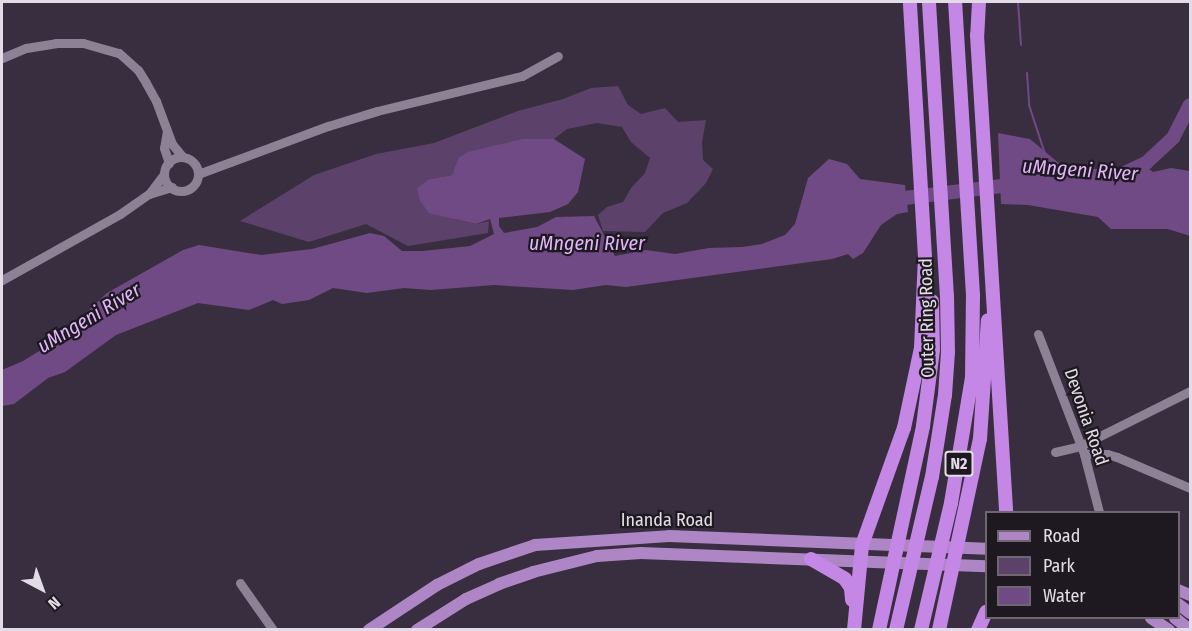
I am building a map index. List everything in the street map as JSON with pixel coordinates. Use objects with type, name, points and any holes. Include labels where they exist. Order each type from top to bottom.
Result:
[{"type":"highway","points":[[879,630],[923,426],[933,350],[925,257],[910,2]]},
{"type":"highway","name":"Outer Ring Road","points":[[896,630],[939,437],[948,352],[947,297],[929,2]]},
{"type":"highway","name":"N2","points":[[921,630],[951,503],[968,415],[972,377],[973,295],[955,2]]},
{"type":"highway","points":[[939,630],[980,439],[991,294],[992,249],[978,28],[973,2]]},
{"type":"highway","points":[[978,28],[980,2]]},
{"type":"highway","points":[[991,294],[1004,430],[1016,511]]},
{"type":"highway","points":[[854,626],[862,545],[904,428],[921,348],[928,298]]},
{"type":"highway","points":[[1004,430],[1006,511]]},
{"type":"highway","points":[[811,559],[839,573],[851,588],[854,626]]},
{"type":"highway","points":[[978,630],[985,616]]},
{"type":"main road","name":"Inanda Road","points":[[369,630],[437,585],[479,564],[534,545],[647,536],[886,547],[985,549]]},
{"type":"main road","name":"Inanda Road","points":[[417,630],[466,599],[570,561],[641,553],[985,566]]},
{"type":"main road","points":[[1153,619],[1169,630]]},
{"type":"main road","points":[[1176,619],[1190,630]]},
{"type":"street","points":[[2,58],[26,48],[56,43],[83,44],[119,53],[138,70],[159,107],[167,132],[183,157],[192,161],[198,174],[194,184],[186,189],[172,187],[149,194]]},
{"type":"street","points":[[198,174],[377,111],[522,76],[558,56]]},
{"type":"street","points":[[2,280],[126,211],[149,194],[164,174],[168,162],[164,148],[167,132]]},
{"type":"street","points":[[168,162],[183,157]]},
{"type":"street","points":[[164,174],[172,187]]},
{"type":"street","name":"Devonia Road","points":[[1038,334],[1082,450],[1098,511]]},
{"type":"street","points":[[1082,450],[1191,391]]},
{"type":"street","points":[[1055,452],[1082,450],[1107,454],[1191,488]]},
{"type":"street","points":[[240,583],[273,630]]},
{"type":"green space","points":[[618,86],[628,105],[641,114],[665,108],[678,122],[706,120],[702,142],[703,160],[713,169],[706,183],[687,203],[663,213],[645,232],[603,231],[598,215],[607,207],[623,202],[631,188],[645,173],[650,158],[631,142],[622,127],[597,123],[567,129],[554,139],[522,139],[458,158],[452,175],[430,179],[454,219],[476,224],[489,221],[488,233],[408,246],[366,224],[309,242],[240,221],[314,175],[376,154],[434,143],[518,111],[563,99],[591,88]]},
{"type":"water","points":[[998,133],[1030,139],[1067,170],[1146,167],[1153,172],[1171,168],[1190,171],[1190,236],[1168,229],[1111,229],[1098,217],[1028,205],[1001,204]]},
{"type":"water","points":[[522,139],[554,139],[585,159],[578,192],[568,204],[550,212],[499,218],[499,226],[504,233],[537,227],[556,217],[594,216],[615,256],[646,250],[675,254],[709,248],[742,247],[762,244],[785,235],[795,224],[808,178],[829,159],[847,164],[860,179],[905,185],[908,212],[897,214],[881,225],[863,253],[853,259],[848,254],[832,259],[626,287],[606,285],[573,290],[494,285],[431,290],[404,288],[367,293],[333,288],[309,300],[282,304],[273,300],[249,310],[198,303],[116,335],[65,372],[48,378],[14,404],[2,406],[2,370],[23,361],[59,339],[107,293],[183,250],[199,245],[261,255],[312,249],[370,233],[384,236],[402,251],[423,251],[470,246],[494,234],[490,219],[476,224],[429,213],[420,201],[417,188],[430,179],[452,175],[458,158],[468,152]]},
{"type":"waterway","points":[[1018,2],[1021,45]]},
{"type":"waterway","points":[[1027,73],[1029,105],[1045,154]]},
{"type":"waterway","points":[[1120,175],[1146,163],[1173,138],[1190,105]]},
{"type":"waterway","name":"uMngeni River","points":[[889,203],[897,199],[1018,184]]}]
